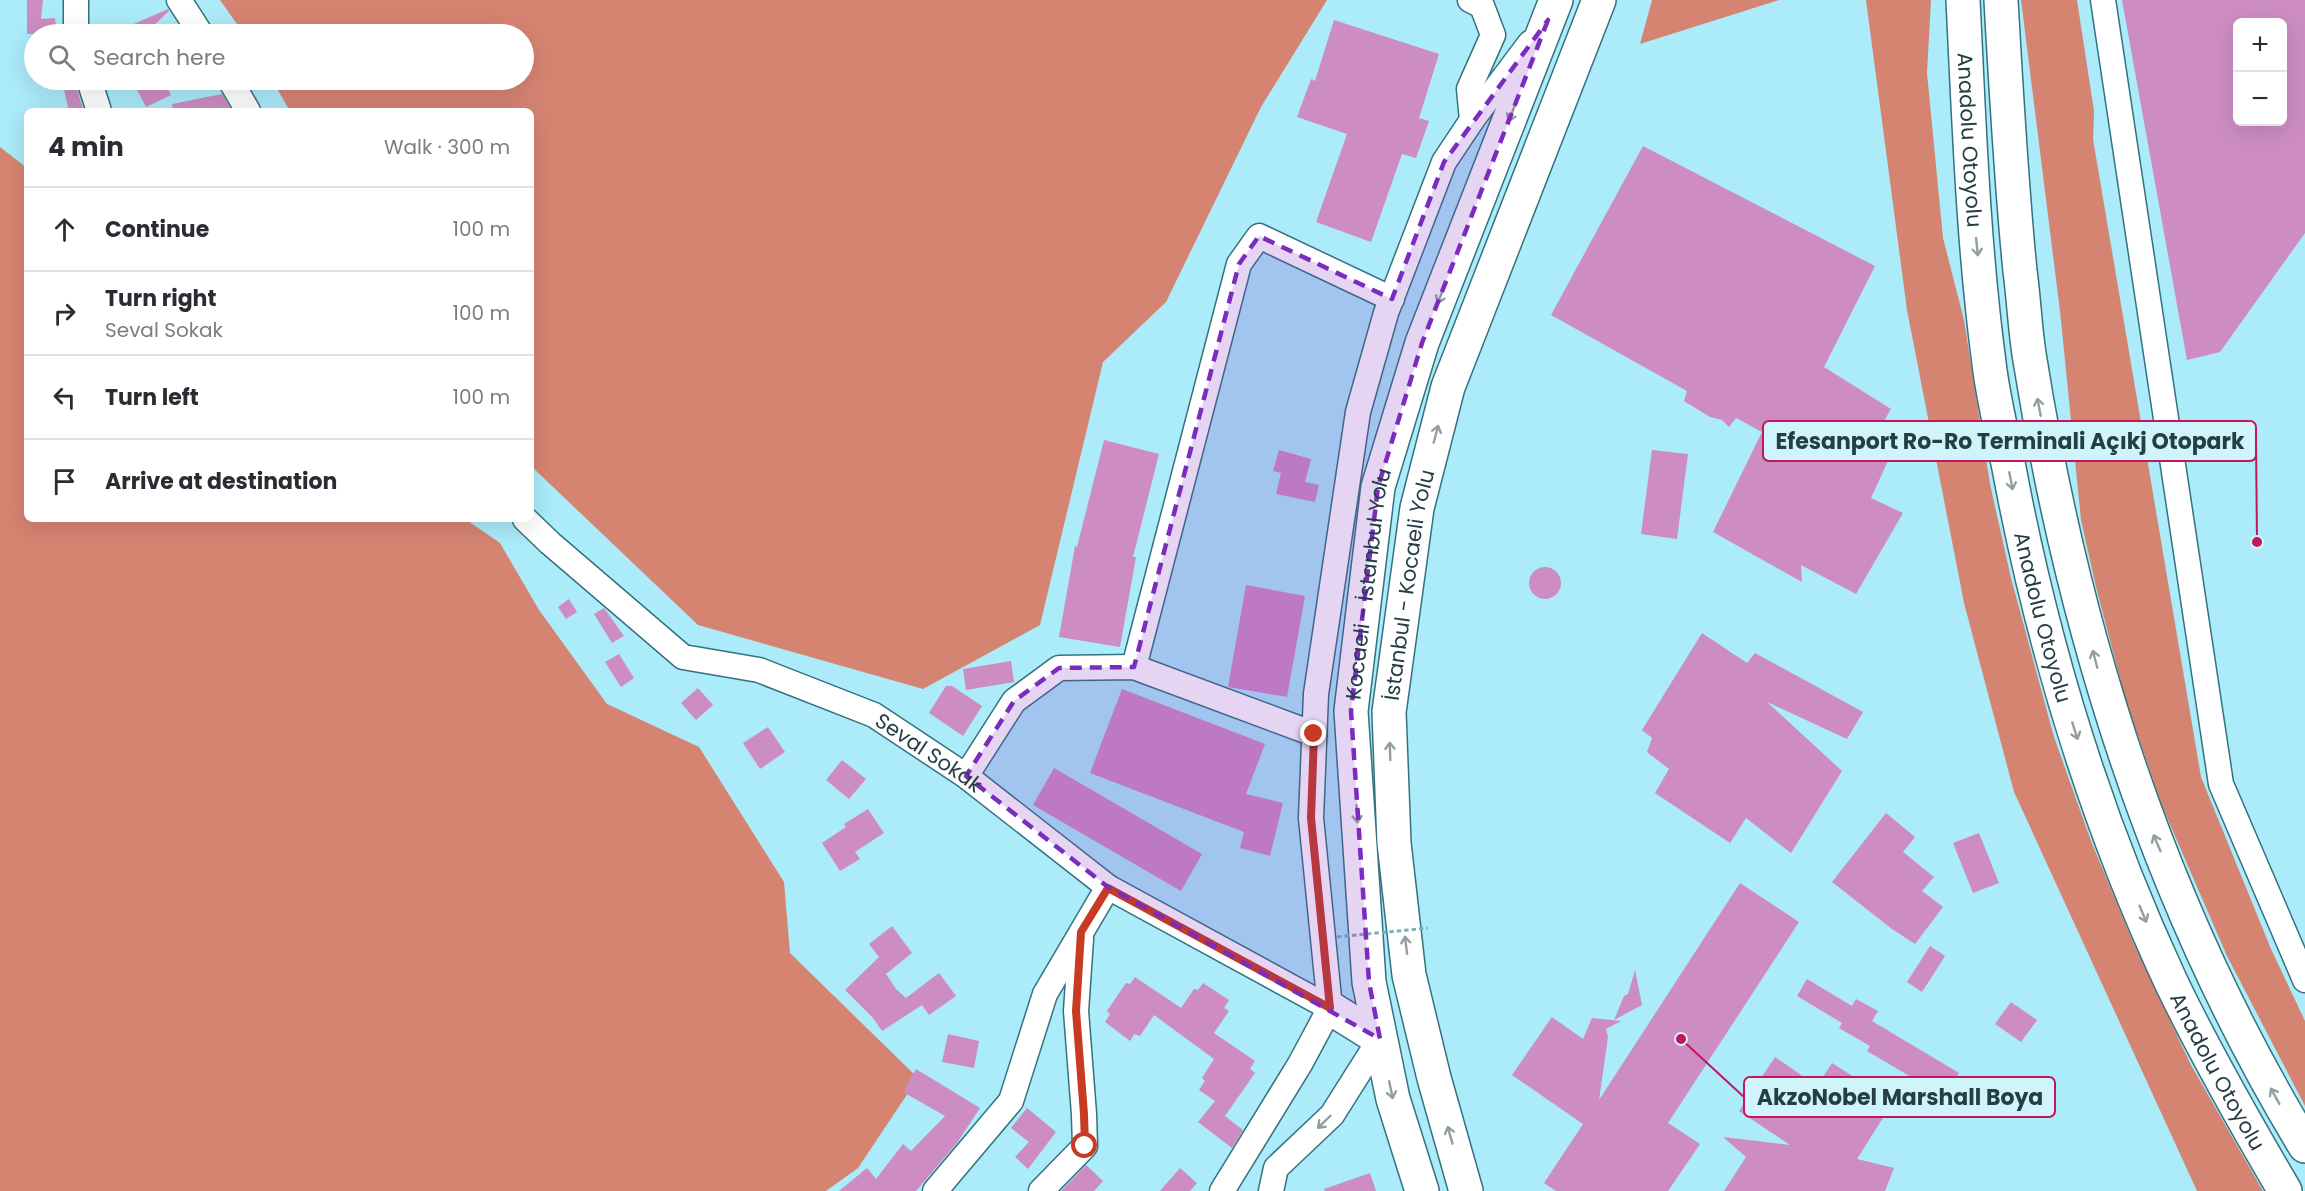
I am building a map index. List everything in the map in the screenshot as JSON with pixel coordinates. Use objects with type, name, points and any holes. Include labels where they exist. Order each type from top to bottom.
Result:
[{"type":"highway","name":"İstanbul - Kocaeli Yolu","points":[[1466,1191],[1434,1078],[1409,975],[1394,843],[1389,712],[1417,508],[1448,387],[1599,0]]},
{"type":"highway","name":"Anadolu Otoyolu","points":[[1963,0],[1975,221],[1989,365],[2023,543],[2062,688],[2107,829],[2171,982],[2244,1121],[2285,1191]]},
{"type":"highway","name":"Anadolu Otoyolu","points":[[2001,0],[2014,210],[2030,358],[2062,533],[2097,665],[2145,815],[2205,959],[2274,1095],[2305,1146]]},
{"type":"highway","name":"Kocaeli - İstanbul Yolu","points":[[1422,1191],[1393,1100],[1369,982],[1351,711],[1378,487],[1422,343],[1552,10]]},
{"type":"highway","points":[[1330,1008],[1380,1039]]},
{"type":"street","points":[[76,0],[76,24]]},
{"type":"street","points":[[179,0],[195,24]]},
{"type":"street","points":[[1470,0],[1482,6],[1493,35],[1469,89],[1472,120]]},
{"type":"street","points":[[2103,0],[2221,784],[2305,980]]},
{"type":"street","points":[[1222,1191],[1300,1064],[1330,1008],[1311,818],[1314,734],[1316,694],[1358,412],[1392,299],[1443,162],[1552,10]]},
{"type":"street","points":[[92,90],[98,108]]},
{"type":"street","points":[[236,90],[246,108]]},
{"type":"street","points":[[1134,667],[1239,264],[1259,236],[1392,299]]},
{"type":"street","name":"Seval Sokak","points":[[528,522],[683,657],[759,670],[874,715],[966,776],[1108,888],[1330,1008]]},
{"type":"street","points":[[966,776],[1014,701],[1059,668],[1134,667],[1314,734]]},
{"type":"street","points":[[935,1191],[1011,1101],[1045,994],[1108,888]]},
{"type":"street","points":[[1041,1191],[1085,1146],[1076,1011],[1081,932]]},
{"type":"street","points":[[1271,1191],[1276,1168],[1332,1115],[1380,1039]]},
{"type":"path","points":[[1337,938],[1428,928]]},
{"type":"highlighted area","points":[[1548,20],[1422,343],[1378,487],[1351,711],[1369,982],[1380,1039],[1108,887],[966,776],[1014,701],[1059,668],[1134,667],[1239,264],[1259,236],[1392,299],[1444,162]]},
{"type":"shaded area","points":[[220,0],[1327,0],[1261,107],[1166,302],[1103,362],[1040,625],[923,689],[698,625],[534,469],[534,108],[288,108],[278,90],[534,90],[534,24],[237,24]]},
{"type":"shaded area","points":[[1652,0],[1779,0],[1640,44]]},
{"type":"shaded area","points":[[1866,0],[1931,0],[1927,73],[1943,238],[1964,320],[1990,484],[2011,578],[2054,737],[2091,841],[2133,942],[2191,1065],[2263,1191],[2197,1191],[2014,792],[1964,603],[1907,310]]},
{"type":"shaded area","points":[[2021,0],[2077,0],[2094,111],[2093,139],[2201,777],[2271,949],[2305,1021],[2305,1106],[2227,956],[2162,806],[2125,698],[2096,587],[2081,520],[2060,311]]},
{"type":"shaded area","points":[[0,147],[24,166],[24,522],[469,522],[500,543],[539,610],[607,704],[699,747],[784,882],[790,953],[918,1078],[858,1168],[826,1191],[0,1191]]},
{"type":"building","points":[[27,0],[43,0],[41,19],[55,18],[56,24],[27,24]]},
{"type":"building","points":[[2122,0],[2305,0],[2305,233],[2220,352],[2187,360]]},
{"type":"building","points":[[168,9],[169,11],[155,24],[134,24]]},
{"type":"building","points":[[1334,20],[1439,54],[1419,118],[1429,121],[1416,158],[1402,154],[1371,242],[1316,222],[1347,134],[1297,117],[1311,79],[1315,81]]},
{"type":"building","points":[[64,90],[77,90],[83,108],[68,108]]},
{"type":"building","points":[[137,90],[168,90],[171,95],[146,107]]},
{"type":"building","points":[[222,94],[230,108],[173,108],[172,104]]},
{"type":"building","points":[[1643,146],[1875,266],[1824,367],[1891,409],[1884,421],[1902,430],[1871,498],[1903,513],[1856,594],[1801,565],[1802,582],[1713,532],[1762,432],[1736,418],[1729,427],[1722,420],[1710,417],[1684,401],[1687,391],[1551,315]]},
{"type":"building","points":[[1104,440],[1159,454],[1133,557],[1136,557],[1120,647],[1059,637],[1075,546],[1077,547]]},
{"type":"building","points":[[1279,450],[1311,459],[1305,482],[1319,485],[1315,502],[1276,494],[1281,473],[1273,471]]},
{"type":"building","points":[[1652,450],[1688,454],[1677,539],[1641,534]]},
{"type":"building","points":[[1545,567],[1556,572],[1561,583],[1556,594],[1545,599],[1534,594],[1529,583],[1534,572]]},
{"type":"building","points":[[1246,585],[1305,596],[1287,697],[1228,687]]},
{"type":"building","points":[[569,599],[577,612],[566,619],[558,607]]},
{"type":"building","points":[[604,608],[624,636],[612,643],[594,614]]},
{"type":"building","points":[[1702,633],[1747,663],[1755,653],[1863,712],[1847,739],[1767,702],[1842,771],[1791,853],[1746,818],[1730,843],[1655,793],[1669,769],[1647,752],[1652,738],[1642,730]]},
{"type":"building","points":[[619,654],[634,678],[621,687],[605,662]]},
{"type":"building","points":[[1011,661],[1014,682],[966,690],[963,669]]},
{"type":"building","points":[[946,686],[952,686],[982,706],[963,736],[929,713]]},
{"type":"building","points":[[698,688],[713,705],[696,720],[681,703]]},
{"type":"building","points":[[1122,689],[1265,744],[1246,794],[1283,803],[1270,856],[1240,848],[1244,832],[1090,773]]},
{"type":"building","points":[[768,727],[785,752],[760,769],[743,743]]},
{"type":"building","points":[[842,760],[866,779],[849,799],[826,780]]},
{"type":"building","points":[[1054,768],[1202,854],[1181,891],[1033,805]]},
{"type":"building","points":[[868,809],[884,833],[855,852],[860,859],[840,871],[822,843],[846,827],[844,824]]},
{"type":"building","points":[[1886,813],[1915,837],[1903,852],[1934,877],[1922,891],[1943,907],[1915,944],[1832,882]]},
{"type":"building","points":[[1979,833],[1999,883],[1973,893],[1953,843]]},
{"type":"building","points":[[1740,883],[1799,922],[1668,1123],[1700,1144],[1668,1191],[1556,1191],[1544,1183],[1583,1124],[1512,1075],[1552,1017],[1583,1039],[1592,1018],[1621,1021],[1606,1029],[1608,1037],[1599,1100]]},
{"type":"building","points":[[892,926],[912,953],[886,974],[896,989],[906,998],[939,973],[956,996],[929,1015],[922,1005],[882,1031],[873,1018],[845,990],[879,957],[869,944]]},
{"type":"building","points":[[1930,946],[1945,956],[1922,992],[1907,982]]},
{"type":"building","points":[[1635,970],[1642,1005],[1614,1020],[1624,996],[1628,994]]},
{"type":"building","points":[[1135,977],[1181,1008],[1194,989],[1198,990],[1203,983],[1229,1000],[1224,1008],[1229,1011],[1214,1033],[1255,1061],[1250,1069],[1255,1073],[1225,1116],[1243,1130],[1232,1148],[1198,1122],[1215,1101],[1199,1090],[1205,1081],[1202,1078],[1214,1059],[1154,1015],[1140,1036],[1134,1034],[1130,1041],[1105,1022],[1110,1014],[1107,1011],[1126,983],[1130,984]]},
{"type":"building","points":[[1807,979],[1852,1006],[1856,999],[1878,1011],[1872,1021],[1959,1073],[1945,1097],[1867,1051],[1870,1046],[1839,1028],[1842,1023],[1797,996]]},
{"type":"building","points":[[2011,1002],[2037,1020],[2021,1042],[1995,1024]]},
{"type":"building","points":[[948,1034],[979,1041],[974,1068],[942,1062]]},
{"type":"building","points":[[1775,1057],[1817,1086],[1832,1063],[1893,1102],[1857,1159],[1894,1168],[1885,1191],[1724,1191],[1746,1157],[1723,1137],[1790,1145],[1739,1111]]},
{"type":"building","points":[[916,1069],[980,1108],[957,1143],[916,1191],[839,1191],[867,1168],[876,1179],[903,1144],[911,1151],[945,1116],[903,1092]]},
{"type":"building","points":[[1027,1108],[1056,1132],[1028,1169],[1015,1157],[1029,1142],[1011,1128]]},
{"type":"building","points":[[1086,1165],[1103,1181],[1094,1191],[1061,1191]]},
{"type":"building","points":[[1180,1168],[1197,1183],[1190,1191],[1160,1191]]},
{"type":"building","points":[[1370,1173],[1376,1191],[1325,1191],[1324,1189]]},
{"type":"place","name":"Efesanport Ro-Ro Terminali Açıkj Otopark","points":[[2257,542]]},
{"type":"place","name":"AkzoNobel Marshall Boya","points":[[1681,1039]]},
{"type":"route","points":[[1085,1146],[1076,1011],[1081,932],[1108,888],[1330,1008],[1311,818],[1314,734]]}]
